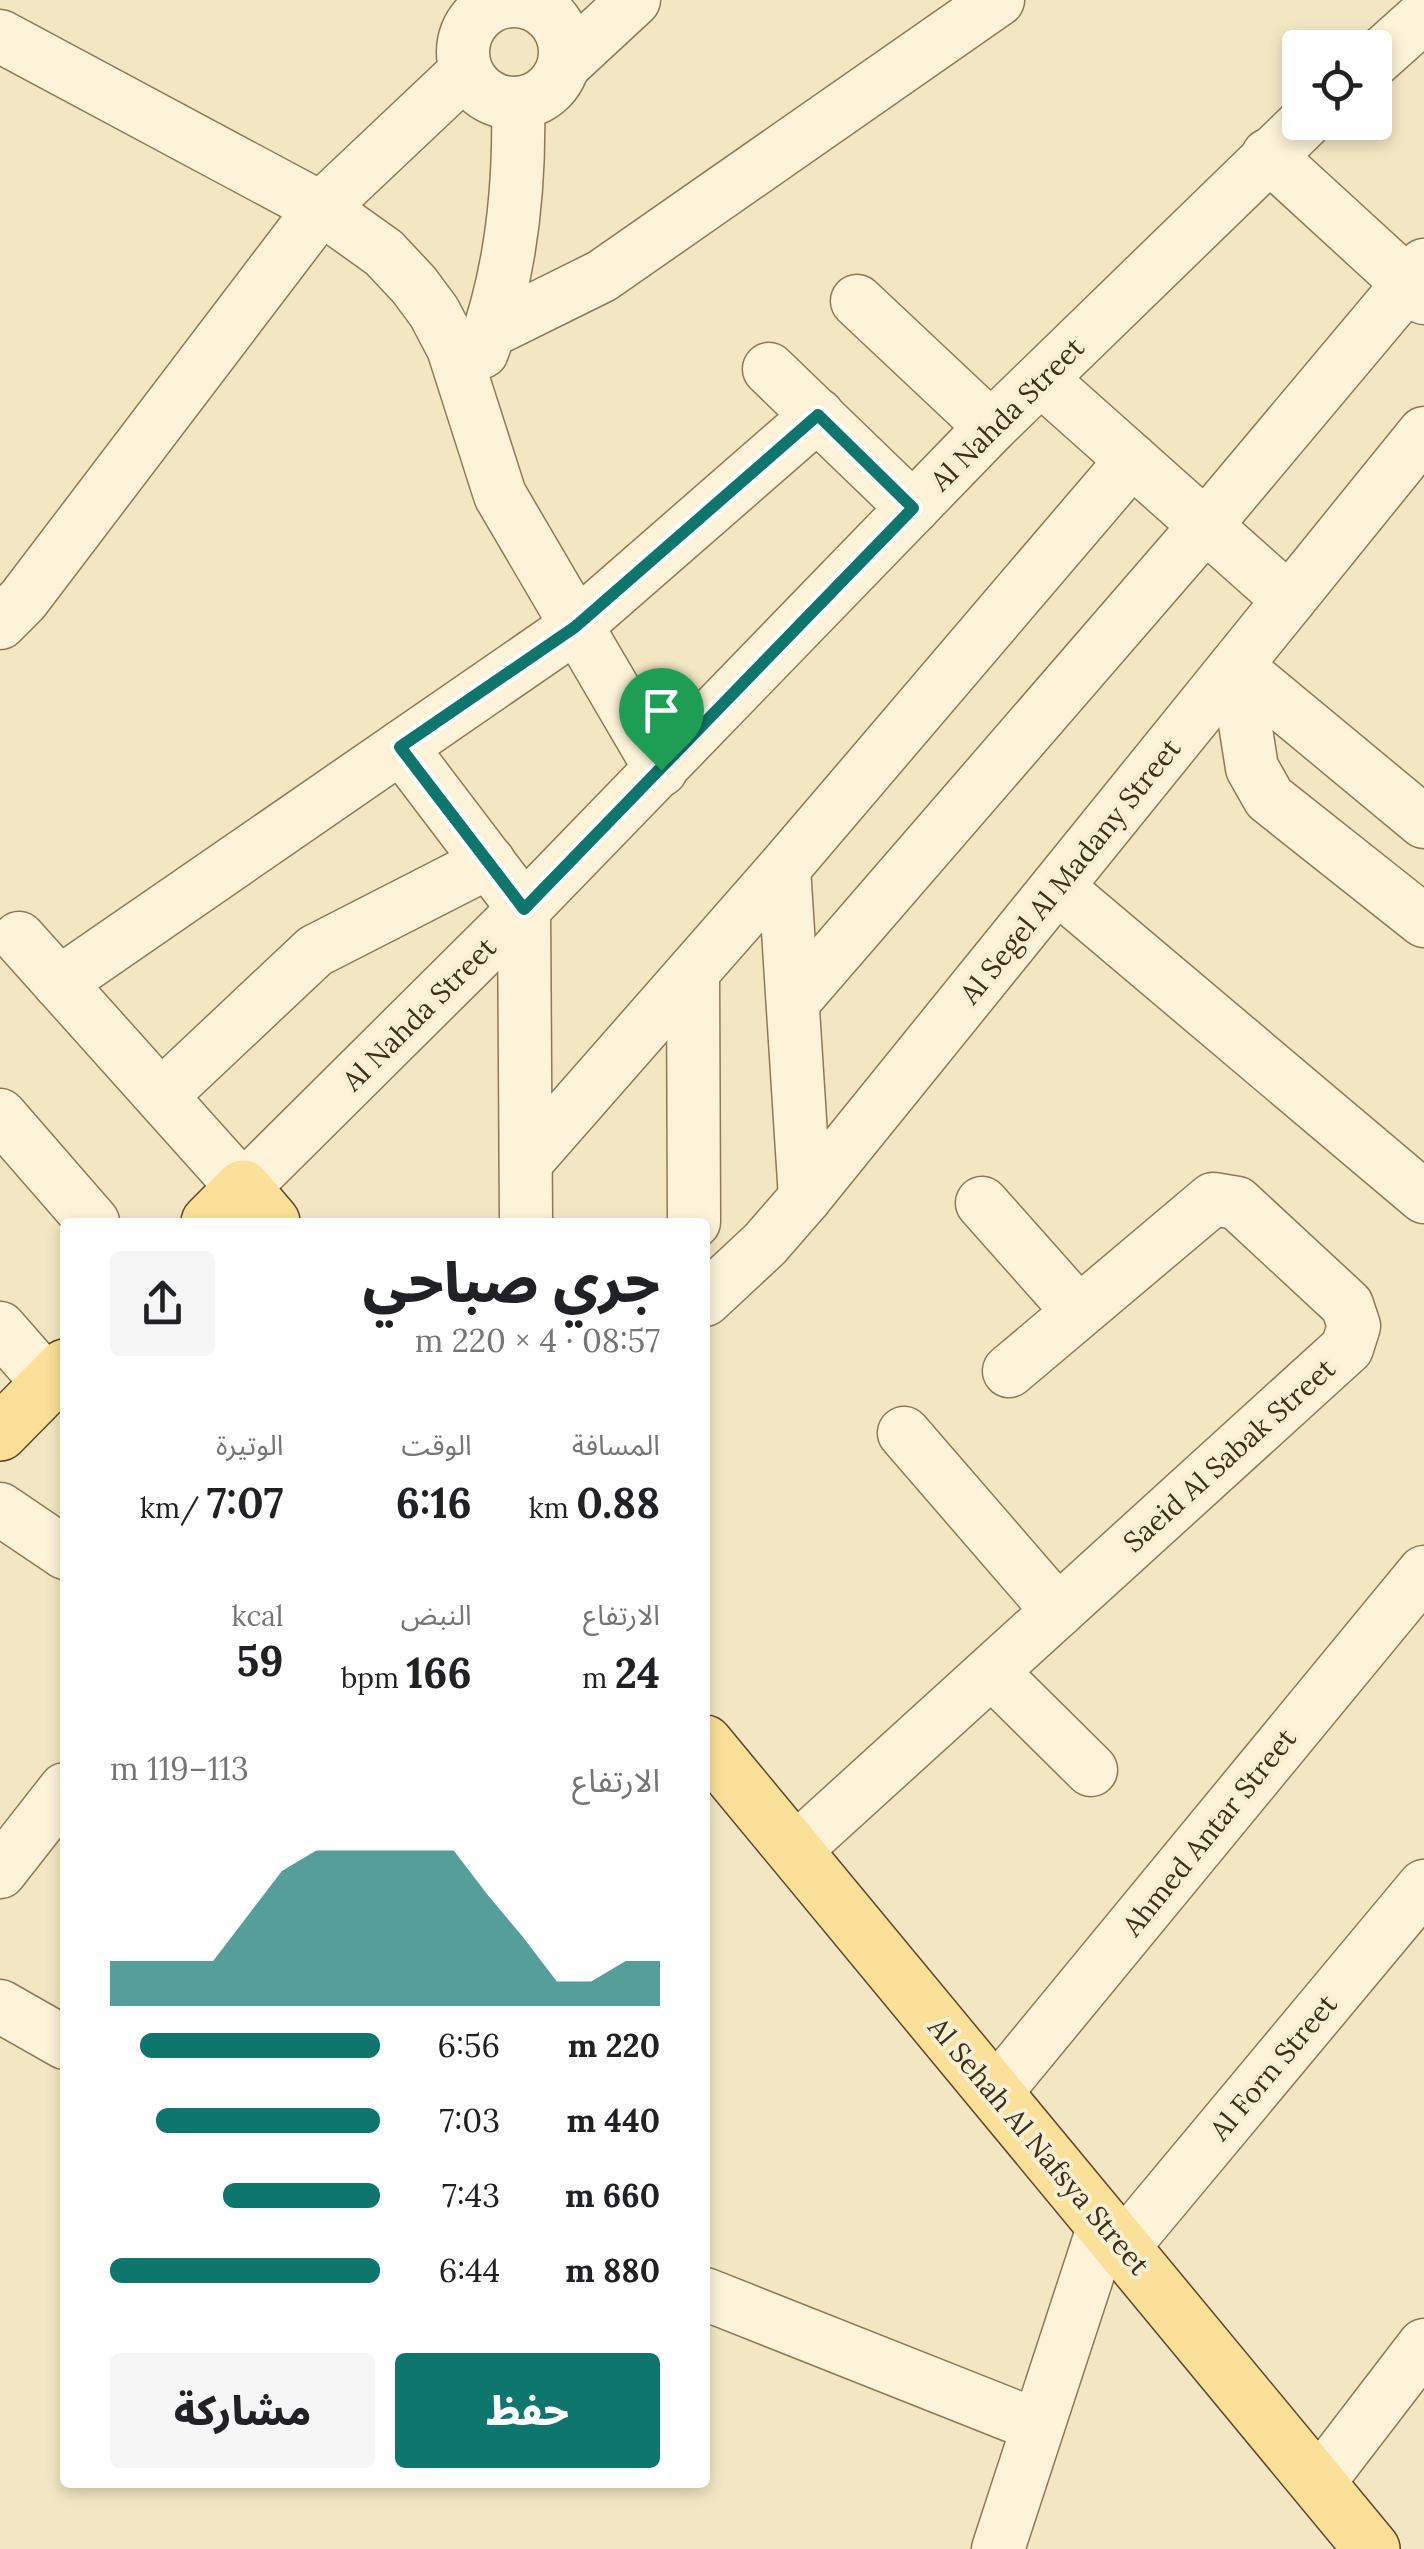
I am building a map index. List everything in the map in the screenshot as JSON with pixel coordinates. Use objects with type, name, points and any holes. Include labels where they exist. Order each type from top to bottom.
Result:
[{"type":"main road","points":[[0,1433],[57,1376]]},
{"type":"main road","name":"Al Sehah Al Nafsya Street","points":[[710,1759],[794,1851],[1372,2549]]},
{"type":"street","points":[[564,64],[566,48],[554,18],[518,3],[470,24],[464,39],[462,56],[466,71],[486,95],[518,104],[548,91],[564,64],[634,0]]},
{"type":"street","points":[[489,332],[602,276],[998,0]]},
{"type":"street","points":[[1392,45],[1424,16]]},
{"type":"street","points":[[0,36],[322,208],[384,253],[414,285],[453,348],[500,495],[661,770]]},
{"type":"street","points":[[0,623],[24,600],[322,208],[466,71]]},
{"type":"street","points":[[467,390],[506,272],[516,209],[518,104]]},
{"type":"street","name":"Al Nahda Street","points":[[241,1211],[524,909],[913,508],[1285,140]]},
{"type":"street","points":[[792,1002],[1419,282],[1287,140]]},
{"type":"street","points":[[856,301],[991,428]]},
{"type":"street","points":[[769,370],[913,508]]},
{"type":"street","points":[[1042,380],[1289,600]]},
{"type":"street","points":[[58,983],[575,627],[818,415]]},
{"type":"street","name":"Al Segel Al Madany Street","points":[[710,1295],[765,1244],[805,1198],[1424,434]]},
{"type":"street","points":[[526,1162],[784,868],[1132,460]]},
{"type":"street","points":[[1236,666],[1416,799]]},
{"type":"street","points":[[1236,666],[1252,768],[1269,798],[1424,921]]},
{"type":"street","points":[[400,747],[524,909],[526,1218]]},
{"type":"street","points":[[161,1096],[315,951],[488,862]]},
{"type":"street","points":[[784,868],[805,1198]]},
{"type":"street","points":[[1057,887],[1424,1198]]},
{"type":"street","points":[[18,938],[161,1096],[241,1211]]},
{"type":"street","points":[[692,972],[694,1218]]},
{"type":"street","points":[[0,1114],[90,1218]]},
{"type":"street","name":"Saeid Al Sabak Street","points":[[794,1851],[1347,1348],[1354,1326],[1347,1305],[1237,1203],[1221,1198],[1205,1203],[1009,1371]]},
{"type":"street","points":[[982,1202],[1078,1311]]},
{"type":"street","points":[[0,1328],[57,1376]]},
{"type":"street","points":[[904,1432],[1058,1611]]},
{"type":"street","points":[[0,1509],[60,1550]]},
{"type":"street","name":"Ahmed Antar Street","points":[[995,2093],[1424,1572]]},
{"type":"street","points":[[992,1672],[1091,1770]]},
{"type":"street","points":[[0,1872],[60,1794]]},
{"type":"street","name":"Al Forn Street","points":[[1114,2236],[1424,1886]]},
{"type":"street","points":[[0,2006],[60,2041]]},
{"type":"street","points":[[998,2549],[1038,2426],[1114,2236]]},
{"type":"street","points":[[710,2296],[1038,2426]]},
{"type":"street","points":[[1319,2482],[1424,2345]]},
{"type":"route","points":[[818,415],[913,508],[661,770],[524,909],[400,747],[575,627],[818,415]]}]
